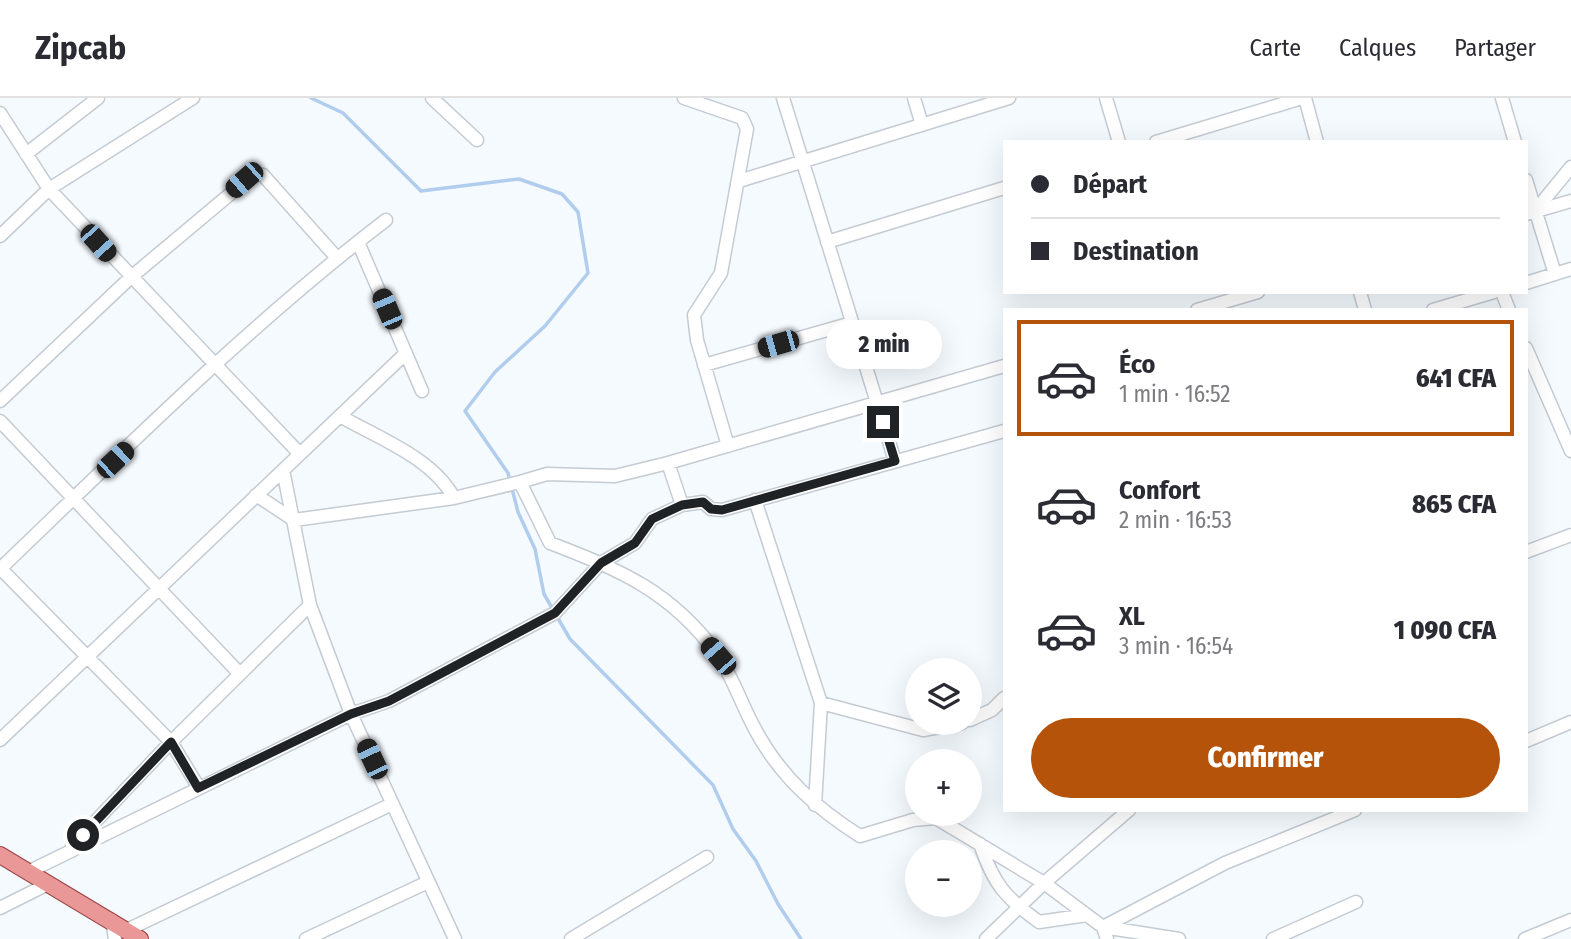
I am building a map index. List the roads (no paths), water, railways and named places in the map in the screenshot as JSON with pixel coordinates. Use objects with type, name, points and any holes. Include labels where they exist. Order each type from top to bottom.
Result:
[{"type":"main road","points":[[0,855],[112,920],[127,936]]},
{"type":"street","points":[[26,154],[98,98]]},
{"type":"street","points":[[0,236],[49,189],[193,98]]},
{"type":"street","points":[[432,98],[477,139]]},
{"type":"street","points":[[689,98],[742,118],[747,129],[721,273],[694,315],[704,365],[728,446]]},
{"type":"street","points":[[783,98],[895,461]]},
{"type":"street","points":[[914,98],[922,125]]},
{"type":"street","points":[[739,181],[1009,98]]},
{"type":"street","points":[[1106,98],[1118,140]]},
{"type":"street","points":[[1163,140],[1303,98],[1316,140]]},
{"type":"street","points":[[1502,98],[1514,140]]},
{"type":"street","points":[[0,113],[49,189],[130,278],[299,453]]},
{"type":"street","points":[[1531,213],[1571,167]]},
{"type":"street","points":[[0,401],[130,278],[254,174],[263,175],[337,258]]},
{"type":"street","points":[[827,242],[1003,188]]},
{"type":"street","points":[[1528,193],[1531,213],[1555,274]]},
{"type":"street","points":[[1531,213],[1571,201]]},
{"type":"street","points":[[198,788],[171,742],[0,568],[216,365],[337,258],[386,220]]},
{"type":"street","points":[[358,242],[422,391]]},
{"type":"street","points":[[1528,282],[1571,269]]},
{"type":"street","points":[[1204,308],[1251,294]]},
{"type":"street","points":[[1440,308],[1487,294]]},
{"type":"street","points":[[704,365],[852,323]]},
{"type":"street","points":[[0,740],[406,353]]},
{"type":"street","points":[[1528,353],[1571,451]]},
{"type":"street","points":[[256,495],[293,520],[454,498],[498,489],[547,474],[615,476],[1003,366]]},
{"type":"street","points":[[340,416],[429,467],[446,481],[454,498]]},
{"type":"street","points":[[0,421],[240,674]]},
{"type":"street","points":[[28,872],[351,714],[389,701],[555,613],[601,563],[635,543],[652,519],[682,505],[703,502],[711,509],[722,510],[1003,430]]},
{"type":"street","points":[[668,463],[682,505]]},
{"type":"street","points":[[283,470],[310,605],[351,714],[455,939]]},
{"type":"street","points":[[519,482],[550,543],[639,580],[687,619],[718,656],[777,767],[816,805],[860,836],[913,820],[936,818],[973,840]]},
{"type":"street","points":[[755,500],[821,703],[816,805]]},
{"type":"street","points":[[1528,551],[1571,535]]},
{"type":"street","points":[[66,853],[171,742],[310,605]]},
{"type":"street","points":[[982,714],[992,710],[1003,699]]},
{"type":"street","points":[[821,703],[905,725]]},
{"type":"street","points":[[1528,740],[1571,722]]},
{"type":"street","points":[[127,936],[392,804]]},
{"type":"street","points":[[986,939],[1044,883],[1127,812]]},
{"type":"street","points":[[1105,933],[1225,863],[1349,812]]},
{"type":"street","points":[[982,845],[1044,883],[1087,915],[1105,933],[1178,939]]},
{"type":"street","points":[[982,850],[991,875],[1005,897],[1039,922],[1087,915]]},
{"type":"street","points":[[570,939],[707,857]]},
{"type":"street","points":[[306,939],[428,881]]},
{"type":"street","points":[[0,908],[48,884]]},
{"type":"street","points":[[1273,939],[1356,902]]},
{"type":"street","points":[[1525,939],[1571,920]]},
{"type":"waterway","points":[[311,98],[343,113],[421,191],[519,179],[562,194],[578,212],[588,273],[545,326],[495,372],[465,411],[508,473],[518,512],[535,549],[544,594],[570,639],[713,785],[733,829],[756,861],[778,904],[801,939]]}]
